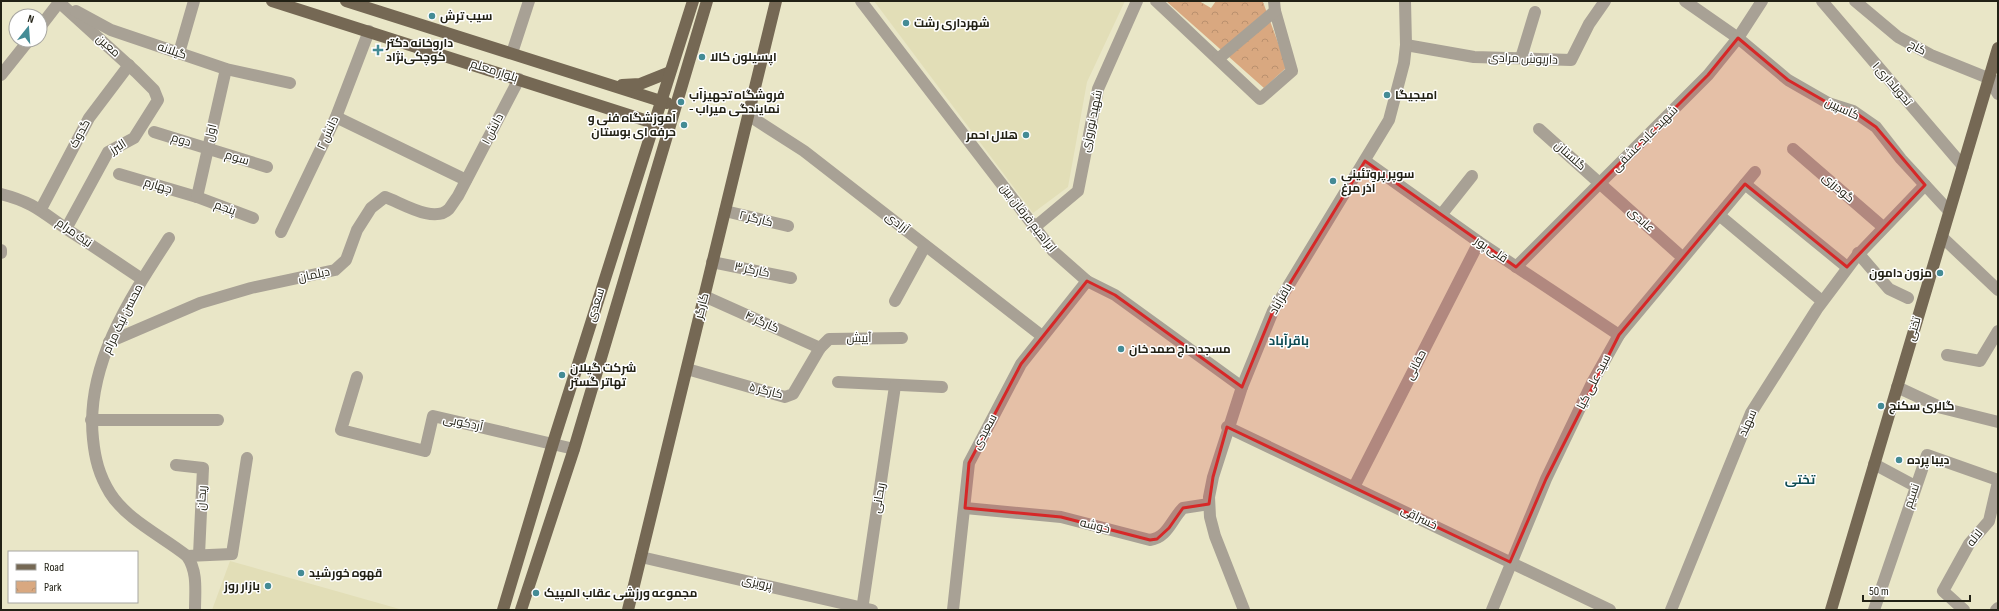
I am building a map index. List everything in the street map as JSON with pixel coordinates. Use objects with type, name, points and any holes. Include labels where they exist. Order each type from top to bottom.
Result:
[{"type":"main road","name":"بلوار معلم","points":[[272,1],[669,128]]},
{"type":"main road","name":"بلوار معلم","points":[[346,1],[676,106]]},
{"type":"main road","name":"سعدی","points":[[503,610],[553,443],[660,100],[693,1]]},
{"type":"main road","name":"سعدی","points":[[521,610],[574,449],[707,1]]},
{"type":"main road","name":"کارگر","points":[[628,610],[776,1]]},
{"type":"main road","name":"تختی","points":[[1831,610],[1949,211],[1993,80],[1998,48]]},
{"type":"main road","points":[[613,85],[640,84],[670,72]]},
{"type":"street","points":[[179,53],[194,1]]},
{"type":"street","points":[[512,53],[529,1]]},
{"type":"street","name":"ابراهیم فرقان بین","points":[[861,1],[1053,251],[1087,281],[1115,295],[1242,387]]},
{"type":"street","name":"شهید نوروزی","points":[[1035,227],[1078,191],[1098,89],[1137,1]]},
{"type":"street","points":[[1156,1],[1260,99],[1292,71],[1275,6],[1218,59]]},
{"type":"street","name":"باقرآباد","points":[[1244,610],[1215,536],[1210,517],[1209,504],[1212,477],[1242,387],[1273,311],[1389,120],[1404,63],[1406,45],[1405,1]]},
{"type":"street","name":"داریوش مرادی","points":[[1406,45],[1474,57],[1571,60],[1589,24],[1605,1]]},
{"type":"street","points":[[1685,1],[1738,38]]},
{"type":"street","name":"شهید عابد عشقی","points":[[1516,267],[1708,76],[1738,38],[1762,1]]},
{"type":"street","name":"تحویلداری ۱","points":[[1822,1],[1963,166]]},
{"type":"street","name":"کاج","points":[[1854,1],[1898,37],[1931,55],[1993,80]]},
{"type":"street","points":[[48,17],[60,2]]},
{"type":"street","name":"گیلانه","points":[[60,2],[111,30],[226,69],[290,83]]},
{"type":"street","name":"معین","points":[[60,2],[154,90]]},
{"type":"street","points":[[1521,58],[1535,12]]},
{"type":"street","name":"دانش ۲","points":[[281,232],[336,116],[369,31]]},
{"type":"street","name":"کاسپین","points":[[1738,38],[1788,80],[1828,103],[1853,111],[1876,127],[1949,211]]},
{"type":"street","points":[[1,75],[23,48]]},
{"type":"street","name":"گدوک","points":[[41,209],[89,118],[129,65]]},
{"type":"street","name":"اول","points":[[197,197],[226,69]]},
{"type":"street","name":"دانش ۱","points":[[466,180],[519,79]]},
{"type":"street","points":[[1993,80],[1998,94]]},
{"type":"street","name":"البرز","points":[[66,228],[108,152],[134,138],[147,120],[158,100],[154,90]]},
{"type":"street","name":"آزادی","points":[[748,115],[804,151],[1042,336]]},
{"type":"street","points":[[336,116],[466,180]]},
{"type":"street","name":"گلستان","points":[[1539,129],[1600,183]]},
{"type":"street","name":"دوم","points":[[154,132],[208,148]]},
{"type":"street","name":"سوم","points":[[208,148],[267,167]]},
{"type":"street","name":"گودرزی","points":[[1793,149],[1883,227]]},
{"type":"street","name":"قلی پور","points":[[1365,161],[1479,242],[1619,336]]},
{"type":"street","name":"سید علی کیا","points":[[1492,610],[1510,562],[1546,479],[1592,383],[1619,336],[1682,257],[1755,172]]},
{"type":"street","name":"چهارم","points":[[119,174],[197,197]]},
{"type":"street","points":[[1441,215],[1472,176]]},
{"type":"street","name":"دیلمان","points":[[109,342],[200,304],[251,288],[335,270],[346,260],[357,230],[371,208],[380,200],[385,197],[419,211],[436,215],[448,209],[466,180]]},
{"type":"street","name":"عابدی","points":[[1600,183],[1682,257]]},
{"type":"street","points":[[1745,184],[1847,267]]},
{"type":"street","name":"سهند","points":[[1671,610],[1751,413],[1822,301],[1847,267],[1858,253],[1925,185]]},
{"type":"street","name":"نیک مرام","points":[[1,194],[21,200],[41,209],[66,228],[142,279]]},
{"type":"street","name":"پنجم","points":[[197,197],[253,218]]},
{"type":"street","name":"کارگر ۲","points":[[725,211],[788,226]]},
{"type":"street","points":[[1719,215],[1822,301]]},
{"type":"street","points":[[1942,237],[1998,290]]},
{"type":"street","name":"محسن نیک مرام","points":[[169,238],[142,279],[109,342],[96,383],[91,420],[95,462],[110,493],[128,514],[193,555]]},
{"type":"street","name":"حقانی","points":[[1354,487],[1479,242]]},
{"type":"street","points":[[895,301],[925,246]]},
{"type":"street","points":[[1858,253],[1889,289],[1908,298]]},
{"type":"street","name":"کارگر ۳","points":[[712,262],[791,278]]},
{"type":"street","name":"سعیدی","points":[[953,610],[969,463],[1021,364],[1087,281]]},
{"type":"street","name":"کارگر ۴","points":[[704,296],[820,348]]},
{"type":"street","points":[[1947,355],[1980,361],[1998,331]]},
{"type":"street","name":"آییش","points":[[820,348],[829,339],[833,338],[902,338]]},
{"type":"street","name":"کارگر ۵","points":[[687,369],[785,397],[793,394],[820,348]]},
{"type":"street","name":"آردکوبی","points":[[357,377],[341,430],[425,451],[433,416],[574,449]]},
{"type":"street","points":[[838,382],[942,388]]},
{"type":"street","name":"ریحانی","points":[[865,610],[895,386]]},
{"type":"street","points":[[1897,387],[1942,408],[1998,422]]},
{"type":"street","points":[[91,420],[218,420]]},
{"type":"street","name":"خسراقی","points":[[1228,427],[1610,610]]},
{"type":"street","name":"نسیم","points":[[1874,610],[1915,486],[1927,455],[1998,481]]},
{"type":"street","points":[[195,610],[193,555],[232,554],[247,458]]},
{"type":"street","points":[[1874,464],[1915,486]]},
{"type":"street","name":"ریحان","points":[[176,465],[203,468],[193,555]]},
{"type":"street","name":"لاله","points":[[1964,610],[1943,591],[1969,544],[1988,521],[1998,481]]},
{"type":"street","name":"خوشه","points":[[965,508],[1061,518],[1150,540],[1157,539],[1163,534],[1183,508],[1209,504]]},
{"type":"street","name":"پرویزی","points":[[641,557],[806,594],[865,610]]},
{"type":"highlighted area","points":[[1738,38],[1788,80],[1828,103],[1853,111],[1876,127],[1925,185],[1847,267],[1745,184],[1619,335],[1546,479],[1510,562],[1227,427],[1213,477],[1209,504],[1183,508],[1169,528],[1157,539],[1150,540],[1061,517],[965,508],[969,463],[1021,364],[1087,281],[1115,295],[1242,387],[1273,311],[1365,161],[1516,267],[1708,75]]},
{"type":"shaded area","name":"هلال احمر","points":[[874,1],[1125,1],[1087,82],[1068,187],[1033,213]]},
{"type":"shaded area","name":"بازار روز","points":[[230,561],[403,610],[212,610]]},
{"type":"green space","points":[[1166,1],[1199,1],[1211,8],[1216,1],[1263,2],[1287,67],[1264,88]]},
{"type":"place","name":"سیب ترش","points":[[432,16]]},
{"type":"place","name":"شهرداری رشت","points":[[906,23]]},
{"type":"place","name":"داروخانه دکتر کوچکی‌نژاد","points":[[378,50]]},
{"type":"place","name":"اپسیلون کالا","points":[[702,57]]},
{"type":"place","name":"امیجیگا","points":[[1387,95]]},
{"type":"place","name":"فروشگاه تجهیزآب - نمایندگی میراب","points":[[681,102]]},
{"type":"place","name":"آموزشگاه فنی و حرفه ای بوستان","points":[[684,125]]},
{"type":"place","name":"هلال احمر","points":[[1026,135]]},
{"type":"place","name":"سوپر پروتئینی آذر مرغ","points":[[1333,181]]},
{"type":"place","name":"مزون دامون","points":[[1940,273]]},
{"type":"place","name":"مسجد حاج صمد خان","points":[[1121,349]]},
{"type":"place","name":"شرکت گیلان تهاتر گستر","points":[[562,375]]},
{"type":"place","name":"گالری سکنج","points":[[1881,406]]},
{"type":"place","name":"دیبا پرده","points":[[1899,460]]},
{"type":"place","name":"قهوه خورشید","points":[[301,573]]},
{"type":"place","name":"بازار روز","points":[[268,586]]},
{"type":"place","name":"مجموعه ورزشی عقاب المپیک","points":[[536,593]]},
{"type":"district","name":"باقرآباد","points":[[1289,341]]},
{"type":"district","name":"تختی","points":[[1800,480]]}]
